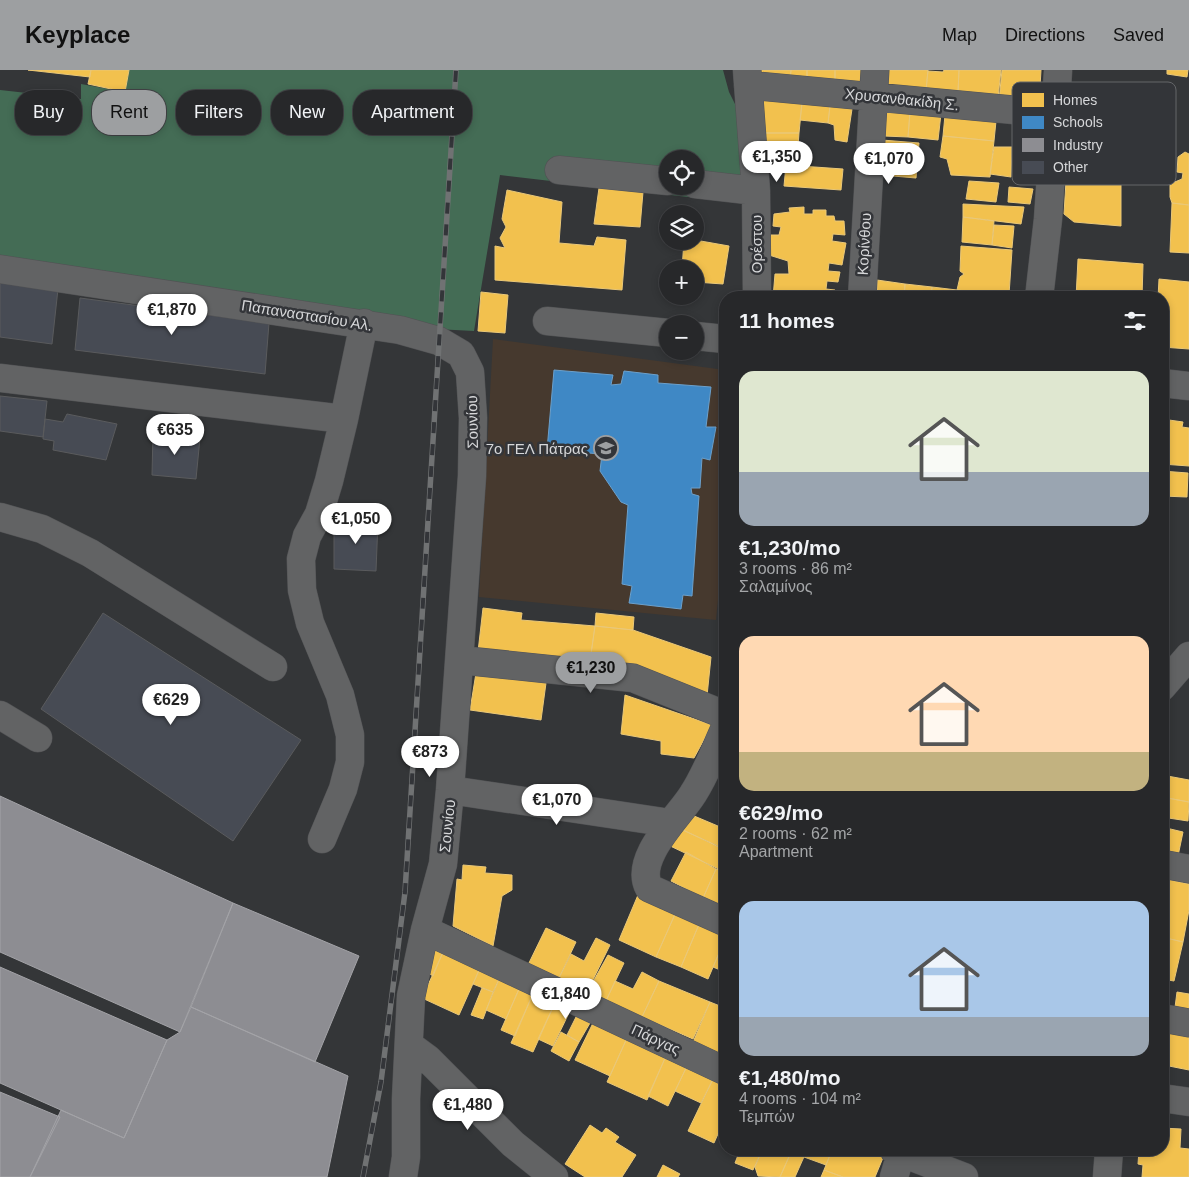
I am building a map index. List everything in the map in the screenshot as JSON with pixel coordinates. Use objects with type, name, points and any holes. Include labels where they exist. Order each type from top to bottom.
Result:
[{"type":"street","name":"Χρυσανθακίδη Σ.","points":[[747,78],[874,83],[1012,107]]},
{"type":"street","name":"Ορέστου","points":[[747,78],[756,191],[757,291]]},
{"type":"street","name":"Κορίνθου","points":[[862,291],[874,83]]},
{"type":"street","points":[[559,170],[659,180]]},
{"type":"street","points":[[704,185],[756,191]]},
{"type":"street","points":[[1040,291],[1049,185]]},
{"type":"street","name":"Παπαναστασίου Αλ.","points":[[0,269],[400,330],[449,346],[461,354],[465,360],[471,381]]},
{"type":"street","points":[[547,321],[659,332]]},
{"type":"street","points":[[322,838],[343,789],[350,762],[350,735],[340,695],[310,623],[302,590],[301,559],[307,536],[319,514],[329,481],[364,323]]},
{"type":"street","points":[[704,337],[719,338]]},
{"type":"street","points":[[0,378],[344,419]]},
{"type":"street","name":"Σουνίου","points":[[403,1177],[406,1157],[411,996],[425,930],[443,864],[450,790],[472,476],[473,418],[471,381]]},
{"type":"street","points":[[1169,384],[1189,386]]},
{"type":"street","points":[[0,517],[42,529],[82,549],[273,667]]},
{"type":"street","points":[[1169,679],[1189,656]]},
{"type":"street","points":[[460,660],[633,678],[719,713]]},
{"type":"street","points":[[0,715],[38,738]]},
{"type":"street","points":[[719,741],[693,795],[670,823],[648,866],[645,877],[649,888],[719,919]]},
{"type":"street","points":[[450,790],[670,823]]},
{"type":"street","name":"Πάργας","points":[[425,930],[719,1068]]},
{"type":"street","points":[[1169,1019],[1189,1023]]},
{"type":"street","points":[[409,1045],[428,1059],[513,1144],[554,1177]]},
{"type":"street","points":[[1169,1099],[1189,1102]]},
{"type":"street","points":[[1107,1177],[1109,1156]]},
{"type":"street","points":[[898,1158],[964,1177]]},
{"type":"shaded area","name":"7ο ΓΕΛ Πάτρας","points":[[493,339],[719,369],[719,589],[716,620],[479,597]]},
{"type":"green space","points":[[129,70],[723,70],[729,92],[738,110],[742,183],[739,203],[671,195],[704,195],[704,150],[659,150],[659,194],[500,175],[474,331],[416,328],[0,262],[0,90],[15,92],[15,135],[82,135],[81,84],[114,90],[92,90],[92,135],[166,135],[166,90],[125,90]]},
{"type":"building: Homes","points":[[28,70],[91,70],[90,77]]},
{"type":"building: Homes","points":[[91,70],[129,70],[125,90],[116,90],[88,84]]},
{"type":"building: Homes","points":[[753,70],[791,70],[790,81],[753,77]]},
{"type":"building: Homes","points":[[791,70],[807,70],[807,82],[790,81]]},
{"type":"building: Homes","points":[[807,70],[835,70],[835,84],[807,82]]},
{"type":"building: Homes","points":[[835,70],[863,70],[863,86],[835,84]]},
{"type":"building: Homes","points":[[888,70],[928,70],[926,90],[888,86]]},
{"type":"building: Homes","points":[[944,70],[959,70],[958,93],[926,90],[928,71],[943,72]]},
{"type":"building: Homes","points":[[959,70],[1001,70],[998,98],[958,93]]},
{"type":"building: Homes","points":[[1002,70],[1041,70],[1040,82],[1012,82],[1012,102],[999,101]]},
{"type":"building: Homes","points":[[1167,70],[1188,70],[1187,77],[1167,74]]},
{"type":"building: Homes","points":[[762,99],[802,103],[799,133],[765,133]]},
{"type":"building: Homes","points":[[802,103],[830,106],[828,123],[800,120]]},
{"type":"building: Homes","points":[[885,105],[910,112],[908,137],[884,136]]},
{"type":"building: Homes","points":[[830,106],[852,109],[847,142],[835,140],[834,125],[828,123]]},
{"type":"building: Homes","points":[[910,112],[941,114],[938,140],[908,137]]},
{"type":"building: Homes","points":[[945,115],[996,121],[994,141],[943,136]]},
{"type":"building: Homes","points":[[765,133],[799,133],[797,160],[768,160]]},
{"type":"building: Homes","points":[[943,136],[994,141],[990,177],[951,175],[947,159],[940,157]]},
{"type":"building: Homes","points":[[882,140],[919,143],[916,178],[881,175]]},
{"type":"building: Homes","points":[[994,147],[1012,147],[1011,177],[990,174]]},
{"type":"building: Homes","points":[[1185,152],[1189,154],[1189,205],[1172,203],[1170,197],[1170,185],[1176,185],[1176,182],[1182,179],[1183,173],[1177,172],[1178,157]]},
{"type":"building: Homes","points":[[786,165],[843,169],[841,190],[784,186]]},
{"type":"building: Homes","points":[[969,181],[999,183],[996,202],[966,199]]},
{"type":"building: Homes","points":[[1066,185],[1121,185],[1121,226],[1074,222],[1064,214]]},
{"type":"building: Homes","points":[[1009,187],[1033,189],[1030,204],[1008,202]]},
{"type":"building: Homes","points":[[599,188],[643,192],[640,227],[594,224]]},
{"type":"building: Homes","points":[[507,190],[562,202],[559,243],[594,246],[597,237],[626,240],[622,290],[495,280],[495,246],[505,248],[500,238],[506,227],[502,219]]},
{"type":"building: Homes","points":[[1172,203],[1189,205],[1189,253],[1170,252]]},
{"type":"building: Homes","points":[[963,204],[1024,207],[1021,224],[963,217]]},
{"type":"building: Homes","points":[[804,207],[804,214],[813,214],[813,210],[826,210],[826,216],[834,216],[835,221],[844,221],[845,235],[833,234],[832,241],[846,243],[842,265],[829,263],[828,271],[840,272],[838,282],[827,281],[826,289],[835,291],[774,291],[775,274],[789,274],[788,261],[769,255],[769,235],[779,235],[781,227],[773,226],[774,214],[790,212],[789,208]]},
{"type":"building: Homes","points":[[963,217],[994,221],[992,245],[962,242]]},
{"type":"building: Homes","points":[[994,225],[1014,226],[1012,248],[992,245]]},
{"type":"building: Homes","points":[[704,242],[729,246],[723,284],[704,283],[704,260],[683,260],[683,250],[704,250]]},
{"type":"building: Homes","points":[[961,246],[1012,250],[1009,291],[957,290],[960,277],[964,274],[960,271]]},
{"type":"building: Homes","points":[[1078,259],[1143,264],[1142,291],[1076,291]]},
{"type":"building: Homes","points":[[1159,279],[1189,282],[1189,349],[1169,348],[1169,291],[1158,291]]},
{"type":"building: Homes","points":[[877,280],[905,284],[904,291],[877,291]]},
{"type":"building: Homes","points":[[905,284],[932,287],[932,291],[904,291]]},
{"type":"building: Homes","points":[[932,287],[957,290],[957,291],[932,291]]},
{"type":"building: Homes","points":[[481,292],[508,295],[505,333],[478,331]]},
{"type":"building: Homes","points":[[1169,420],[1183,422],[1182,427],[1189,428],[1189,466],[1169,465]]},
{"type":"building: Homes","points":[[1169,472],[1188,473],[1187,497],[1169,496]]},
{"type":"building: Homes","points":[[483,608],[522,613],[521,620],[595,626],[590,661],[478,652]]},
{"type":"building: Homes","points":[[596,613],[634,617],[633,630],[595,626]]},
{"type":"building: Homes","points":[[595,626],[633,630],[711,657],[707,696],[590,661]]},
{"type":"building: Homes","points":[[476,673],[546,683],[541,720],[470,710]]},
{"type":"building: Homes","points":[[625,695],[712,725],[694,758],[661,754],[661,741],[621,734]]},
{"type":"building: Homes","points":[[1169,776],[1189,780],[1189,802],[1169,798]]},
{"type":"building: Homes","points":[[1169,798],[1189,802],[1188,821],[1169,818]]},
{"type":"building: Homes","points":[[687,813],[719,826],[719,846],[680,829]]},
{"type":"building: Homes","points":[[675,826],[719,847],[719,869],[666,844]]},
{"type":"building: Homes","points":[[1169,829],[1183,832],[1178,856],[1169,854]]},
{"type":"building: Homes","points":[[686,852],[716,869],[703,898],[671,881]]},
{"type":"building: Homes","points":[[463,865],[486,867],[485,873],[512,875],[512,890],[502,896],[493,946],[453,926],[457,879],[462,880]]},
{"type":"building: Homes","points":[[716,869],[719,870],[719,907],[703,898]]},
{"type":"building: Homes","points":[[1169,880],[1189,884],[1189,910],[1183,942],[1169,939]]},
{"type":"building: Homes","points":[[638,895],[676,912],[656,957],[619,940]]},
{"type":"building: Homes","points":[[676,912],[700,922],[681,967],[656,957]]},
{"type":"building: Homes","points":[[700,922],[719,930],[719,953],[708,979],[681,967]]},
{"type":"building: Homes","points":[[546,928],[576,942],[557,982],[527,967]]},
{"type":"building: Homes","points":[[596,938],[610,945],[585,996],[557,982],[571,954],[584,961]]},
{"type":"building: Homes","points":[[1169,939],[1183,942],[1174,981],[1169,980]]},
{"type":"building: Homes","points":[[429,942],[444,950],[433,976],[425,971]]},
{"type":"building: Homes","points":[[444,950],[480,968],[459,1015],[422,998]]},
{"type":"building: Homes","points":[[719,953],[719,970],[713,967]]},
{"type":"building: Homes","points":[[608,955],[624,963],[605,1003],[585,996]]},
{"type":"building: Homes","points":[[480,968],[500,977],[493,992],[473,984]]},
{"type":"building: Homes","points":[[642,972],[659,981],[640,1021],[605,1003],[615,981],[633,989]]},
{"type":"building: Homes","points":[[500,977],[519,989],[506,1019],[486,1010]]},
{"type":"building: Homes","points":[[659,981],[710,1002],[693,1039],[642,1017]]},
{"type":"building: Homes","points":[[482,988],[493,992],[483,1019],[471,1015]]},
{"type":"building: Homes","points":[[519,989],[532,996],[515,1036],[501,1030]]},
{"type":"building: Homes","points":[[1177,992],[1189,994],[1189,1017],[1174,1015]]},
{"type":"building: Homes","points":[[532,996],[554,1005],[533,1052],[511,1043]]},
{"type":"building: Homes","points":[[710,1002],[719,1006],[719,1053],[717,1058],[691,1047]]},
{"type":"building: Homes","points":[[554,1005],[569,1013],[553,1046],[538,1039]]},
{"type":"building: Homes","points":[[577,1015],[590,1023],[579,1042],[567,1035]]},
{"type":"building: Homes","points":[[593,1023],[627,1038],[610,1076],[575,1060]]},
{"type":"building: Homes","points":[[561,1032],[579,1042],[569,1061],[551,1051]]},
{"type":"building: Homes","points":[[1170,1032],[1189,1036],[1189,1070],[1169,1066]]},
{"type":"building: Homes","points":[[627,1038],[666,1056],[647,1100],[607,1082]]},
{"type":"building: Homes","points":[[666,1056],[687,1066],[668,1106],[648,1096]]},
{"type":"building: Homes","points":[[687,1066],[713,1079],[701,1103],[675,1091]]},
{"type":"building: Homes","points":[[713,1079],[719,1082],[719,1132],[714,1143],[688,1131]]},
{"type":"building: Homes","points":[[590,1125],[602,1133],[606,1128],[619,1137],[615,1142],[636,1155],[622,1177],[585,1177],[565,1164]]},
{"type":"building: Homes","points":[[1169,1128],[1181,1129],[1180,1148],[1189,1149],[1189,1177],[1142,1177],[1143,1165],[1138,1164],[1139,1156],[1169,1156]]},
{"type":"building: Homes","points":[[738,1156],[759,1156],[753,1170],[735,1163]]},
{"type":"building: Homes","points":[[760,1156],[789,1156],[780,1177],[758,1176],[755,1167]]},
{"type":"building: Homes","points":[[789,1156],[804,1156],[795,1177],[780,1177]]},
{"type":"building: Homes","points":[[804,1156],[830,1156],[826,1165]]},
{"type":"building: Homes","points":[[830,1156],[884,1156],[875,1177],[843,1177],[824,1170]]},
{"type":"building: Homes","points":[[663,1165],[680,1174],[678,1177],[657,1177]]},
{"type":"building: Homes","points":[[824,1170],[843,1177],[821,1177]]},
{"type":"building: Schools","points":[[554,370],[613,375],[611,385],[621,384],[624,371],[658,375],[658,383],[711,387],[706,427],[716,427],[710,460],[702,458],[700,488],[691,488],[692,494],[699,496],[692,596],[683,595],[681,609],[629,603],[632,586],[622,584],[628,505],[621,502],[600,471],[602,454],[547,450]]},
{"type":"building: Industry","points":[[0,796],[233,903],[180,1032],[0,952]]},
{"type":"building: Industry","points":[[233,903],[359,956],[315,1062],[191,1007]]},
{"type":"building: Industry","points":[[0,967],[167,1040],[124,1138],[0,1083]]},
{"type":"building: Industry","points":[[191,1007],[348,1076],[327,1177],[30,1177],[61,1110],[124,1138],[167,1040],[180,1032]]},
{"type":"building: Industry","points":[[0,1092],[60,1117],[30,1177],[0,1177]]},
{"type":"building: Other","points":[[0,281],[58,289],[52,344],[0,337]]},
{"type":"building: Other","points":[[80,298],[269,323],[265,374],[75,350]]},
{"type":"building: Other","points":[[0,396],[47,401],[43,437],[0,431]]},
{"type":"building: Other","points":[[67,414],[117,424],[106,460],[53,450],[54,441],[43,439],[45,419],[63,422]]},
{"type":"building: Other","points":[[153,433],[200,438],[196,479],[152,475]]},
{"type":"building: Other","points":[[334,520],[378,521],[376,571],[334,569]]},
{"type":"building: Other","points":[[103,613],[301,740],[233,841],[41,709]]},
{"type":"railway","points":[[363,1177],[381,1082],[405,892],[456,70]]},
{"type":"place","name":"7ο ΓΕΛ Πάτρας","points":[[606,448]]}]
